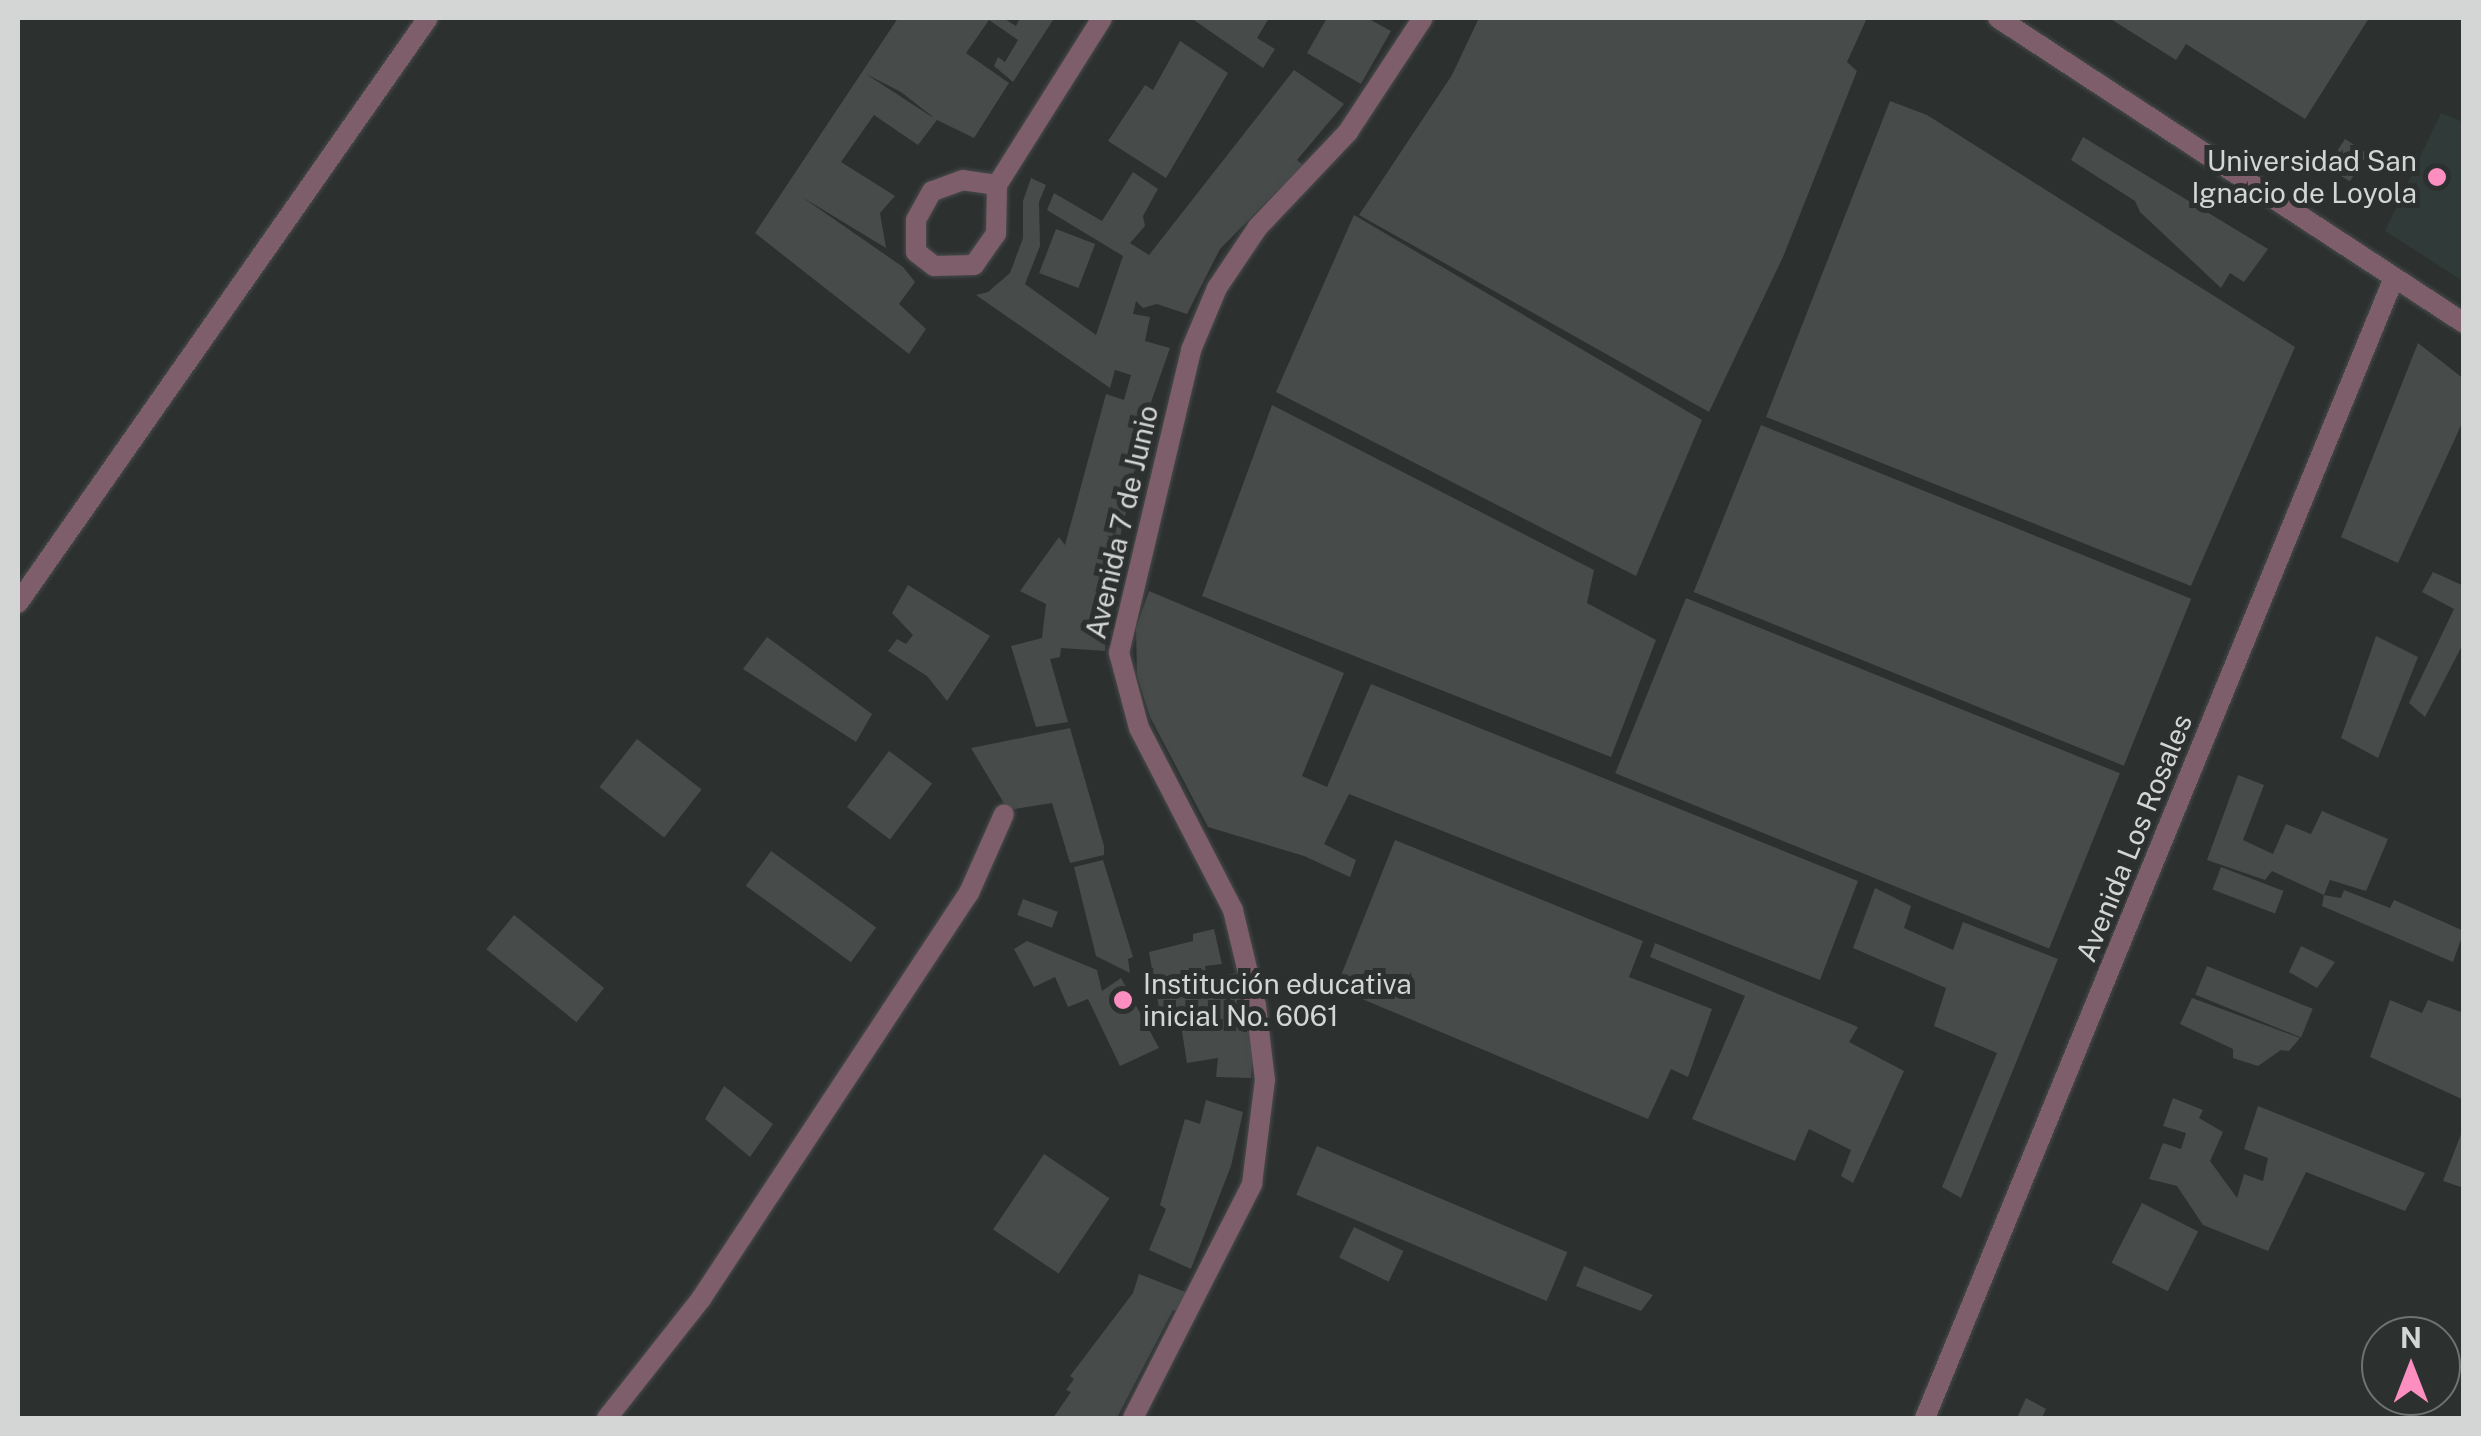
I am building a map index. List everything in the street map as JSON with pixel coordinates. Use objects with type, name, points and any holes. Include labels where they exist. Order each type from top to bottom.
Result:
[{"type":"street","points":[[18,603],[428,18]]},
{"type":"street","points":[[997,185],[963,180],[932,191],[916,220],[916,252],[934,266],[974,265],[996,234],[997,185],[1102,18]]},
{"type":"street","name":"Avenida 7 de Junio","points":[[1133,1418],[1252,1184],[1265,1080],[1256,1006],[1233,910],[1139,728],[1119,653],[1191,350],[1217,288],[1258,228],[1348,132],[1423,18]]},
{"type":"street","points":[[1998,18],[2464,323]]},
{"type":"street","name":"Avenida Los Rosales","points":[[1924,1418],[2394,278]]},
{"type":"street","points":[[607,1418],[701,1298],[968,894],[1004,814]]},
{"type":"shaded area","name":"Universidad San Ignacio de Loyola","points":[[2441,113],[2463,122],[2463,281],[2385,231]]},
{"type":"building","points":[[898,18],[1003,18],[1016,26],[1020,18],[1053,20],[1013,82],[994,66],[998,57],[1005,62],[1018,40],[989,20],[966,53],[1009,83],[974,138],[937,120],[918,145],[874,115],[841,162],[895,196],[880,213],[886,248],[802,197],[903,267],[915,282],[899,304],[926,329],[909,354],[755,233]],"holes":[[[866,74],[901,92],[933,117]]]},
{"type":"building","points":[[1191,18],[1269,18],[1257,38],[1275,49],[1263,68]]},
{"type":"building","points":[[1327,18],[1367,18],[1391,31],[1361,84],[1307,53]]},
{"type":"building","points":[[1479,18],[1867,18],[1847,62],[1857,71],[1783,257],[1709,412],[1359,215],[1452,75]]},
{"type":"building","points":[[2109,18],[2369,18],[2305,119],[2186,44],[2176,60]]},
{"type":"building","points":[[1180,41],[1228,73],[1166,178],[1108,141],[1145,85],[1153,90]]},
{"type":"building","points":[[1294,70],[1344,104],[1297,160],[1303,165],[1220,249],[1187,314],[1157,304],[1143,308],[1136,301],[1133,314],[1150,317],[1145,341],[1170,348],[1129,465],[1137,467],[1109,582],[1105,651],[1061,648],[1060,657],[1050,659],[1068,722],[1036,727],[1011,646],[1042,638],[1046,604],[1020,591],[1059,537],[1065,545],[1106,394],[1124,400],[1131,375],[1115,370],[1110,388],[976,295],[988,292],[1010,273],[1023,238],[1023,201],[1031,178],[1046,185],[1039,202],[1040,246],[1025,284],[1096,335],[1123,256],[1047,210],[1054,193],[1102,221],[1133,172],[1158,189],[1143,216],[1145,226],[1130,243],[1149,255]]},
{"type":"building","points":[[1890,101],[1927,115],[2295,347],[2191,586],[1766,417]]},
{"type":"building","points":[[2083,137],[2268,249],[2244,282],[2230,273],[2221,288],[2140,212],[2135,201],[2071,160]]},
{"type":"building","points":[[2345,139],[2368,154],[2350,181],[2327,167]]},
{"type":"building","points":[[1354,215],[1702,420],[1636,576],[1276,392]]},
{"type":"building","points":[[1056,229],[1095,244],[1078,288],[1039,273]]},
{"type":"building","points":[[2418,343],[2464,379],[2464,419],[2398,563],[2341,537]]},
{"type":"building","points":[[1272,405],[1594,570],[1587,603],[1656,640],[1611,757],[1202,596]]},
{"type":"building","points":[[1761,425],[2191,599],[2124,766],[1694,592]]},
{"type":"building","points":[[2433,572],[2464,586],[2464,642],[2425,717],[2409,703],[2454,609],[2422,592]]},
{"type":"building","points":[[908,585],[990,636],[947,701],[927,676],[888,651],[897,639],[906,644],[913,635],[892,613]]},
{"type":"building","points":[[1149,591],[1344,673],[1302,776],[1327,787],[1371,684],[1858,881],[1820,980],[1349,794],[1324,844],[1356,860],[1350,877],[1304,856],[1208,827],[1150,717],[1137,675],[1136,628]]},
{"type":"building","points":[[1686,598],[2120,773],[2049,949],[1615,773]]},
{"type":"building","points":[[2376,636],[2418,657],[2378,758],[2341,738]]},
{"type":"building","points":[[767,637],[872,714],[856,742],[743,669]]},
{"type":"building","points":[[1070,728],[1104,855],[1070,863],[1052,803],[1008,810],[971,748]]},
{"type":"building","points":[[637,739],[702,789],[664,838],[599,787]]},
{"type":"building","points":[[889,751],[932,783],[890,839],[847,807]]},
{"type":"building","points":[[2238,775],[2264,785],[2243,840],[2273,854],[2286,824],[2311,834],[2322,811],[2388,839],[2366,891],[2330,880],[2324,895],[2272,871],[2265,880],[2207,860]]},
{"type":"building","points":[[1395,840],[1643,941],[1629,977],[1712,1009],[1688,1077],[1671,1069],[1648,1119],[1336,988]]},
{"type":"building","points":[[771,851],[876,927],[851,962],[746,886]]},
{"type":"building","points":[[1103,860],[1133,957],[1128,959],[1130,973],[1096,956],[1074,867]]},
{"type":"building","points":[[2221,867],[2284,891],[2275,913],[2212,889]]},
{"type":"building","points":[[1875,888],[1911,906],[1904,928],[1953,950],[1963,922],[2058,959],[1961,1198],[1942,1187],[1997,1053],[1934,1026],[1946,988],[1853,948]]},
{"type":"building","points":[[2344,890],[2390,908],[2394,900],[2464,931],[2453,962],[2322,906],[2324,895],[2341,898]]},
{"type":"building","points":[[1023,899],[1058,912],[1052,928],[1017,915]]},
{"type":"building","points":[[514,915],[604,988],[576,1022],[486,949]]},
{"type":"building","points":[[1214,929],[1222,964],[1205,966],[1207,979],[1235,973],[1253,1051],[1251,1078],[1216,1077],[1218,1058],[1187,1063],[1179,1013],[1161,1019],[1149,952],[1193,941],[1193,934]]},
{"type":"building","points":[[1027,941],[1097,970],[1102,991],[1121,978],[1159,1048],[1120,1066],[1088,999],[1068,1007],[1055,977],[1034,987],[1014,949]]},
{"type":"building","points":[[1655,943],[1858,1027],[1849,1042],[1904,1071],[1853,1183],[1841,1176],[1851,1150],[1809,1129],[1795,1161],[1692,1119],[1745,996],[1650,957]]},
{"type":"building","points":[[2301,946],[2335,962],[2317,988],[2289,972]]},
{"type":"building","points":[[2207,966],[2313,1009],[2301,1037],[2195,995]]},
{"type":"building","points":[[2192,998],[2300,1038],[2289,1051],[2281,1050],[2258,1066],[2233,1058],[2233,1049],[2180,1024]]},
{"type":"building","points":[[2390,1000],[2422,1013],[2428,1000],[2464,1013],[2464,1100],[2370,1057]]},
{"type":"building","points":[[724,1086],[773,1124],[750,1157],[705,1119]]},
{"type":"building","points":[[2173,1098],[2203,1110],[2199,1118],[2223,1132],[2210,1161],[2237,1198],[2244,1174],[2263,1181],[2268,1158],[2244,1149],[2258,1106],[2425,1173],[2405,1211],[2306,1172],[2268,1251],[2203,1225],[2177,1186],[2149,1179],[2163,1143],[2181,1149],[2186,1133],[2163,1126]]},
{"type":"building","points":[[1206,1100],[1243,1112],[1231,1166],[1191,1269],[1149,1250],[1166,1209],[1160,1205],[1185,1119],[1200,1124]]},
{"type":"building","points":[[2464,1129],[2464,1188],[2443,1181]]},
{"type":"building","points":[[1317,1146],[1567,1252],[1547,1301],[1296,1195]]},
{"type":"building","points":[[1044,1154],[1109,1198],[1059,1274],[993,1229]]},
{"type":"building","points":[[2142,1203],[2198,1232],[2168,1291],[2112,1263]]},
{"type":"building","points":[[1354,1227],[1403,1251],[1389,1282],[1339,1258]]},
{"type":"building","points":[[1584,1266],[1653,1295],[1641,1311],[1576,1286]]},
{"type":"building","points":[[1139,1274],[1188,1293],[1179,1312],[1173,1310],[1117,1418],[1053,1418],[1071,1392],[1066,1390],[1074,1379],[1070,1376],[1133,1293]]},
{"type":"building","points":[[2026,1398],[2046,1409],[2042,1418],[2017,1418]]},
{"type":"place","name":"Universidad San Ignacio de Loyola","points":[[2437,177]]},
{"type":"place","name":"Institución educativa inicial No. 6061","points":[[1123,1000]]}]
